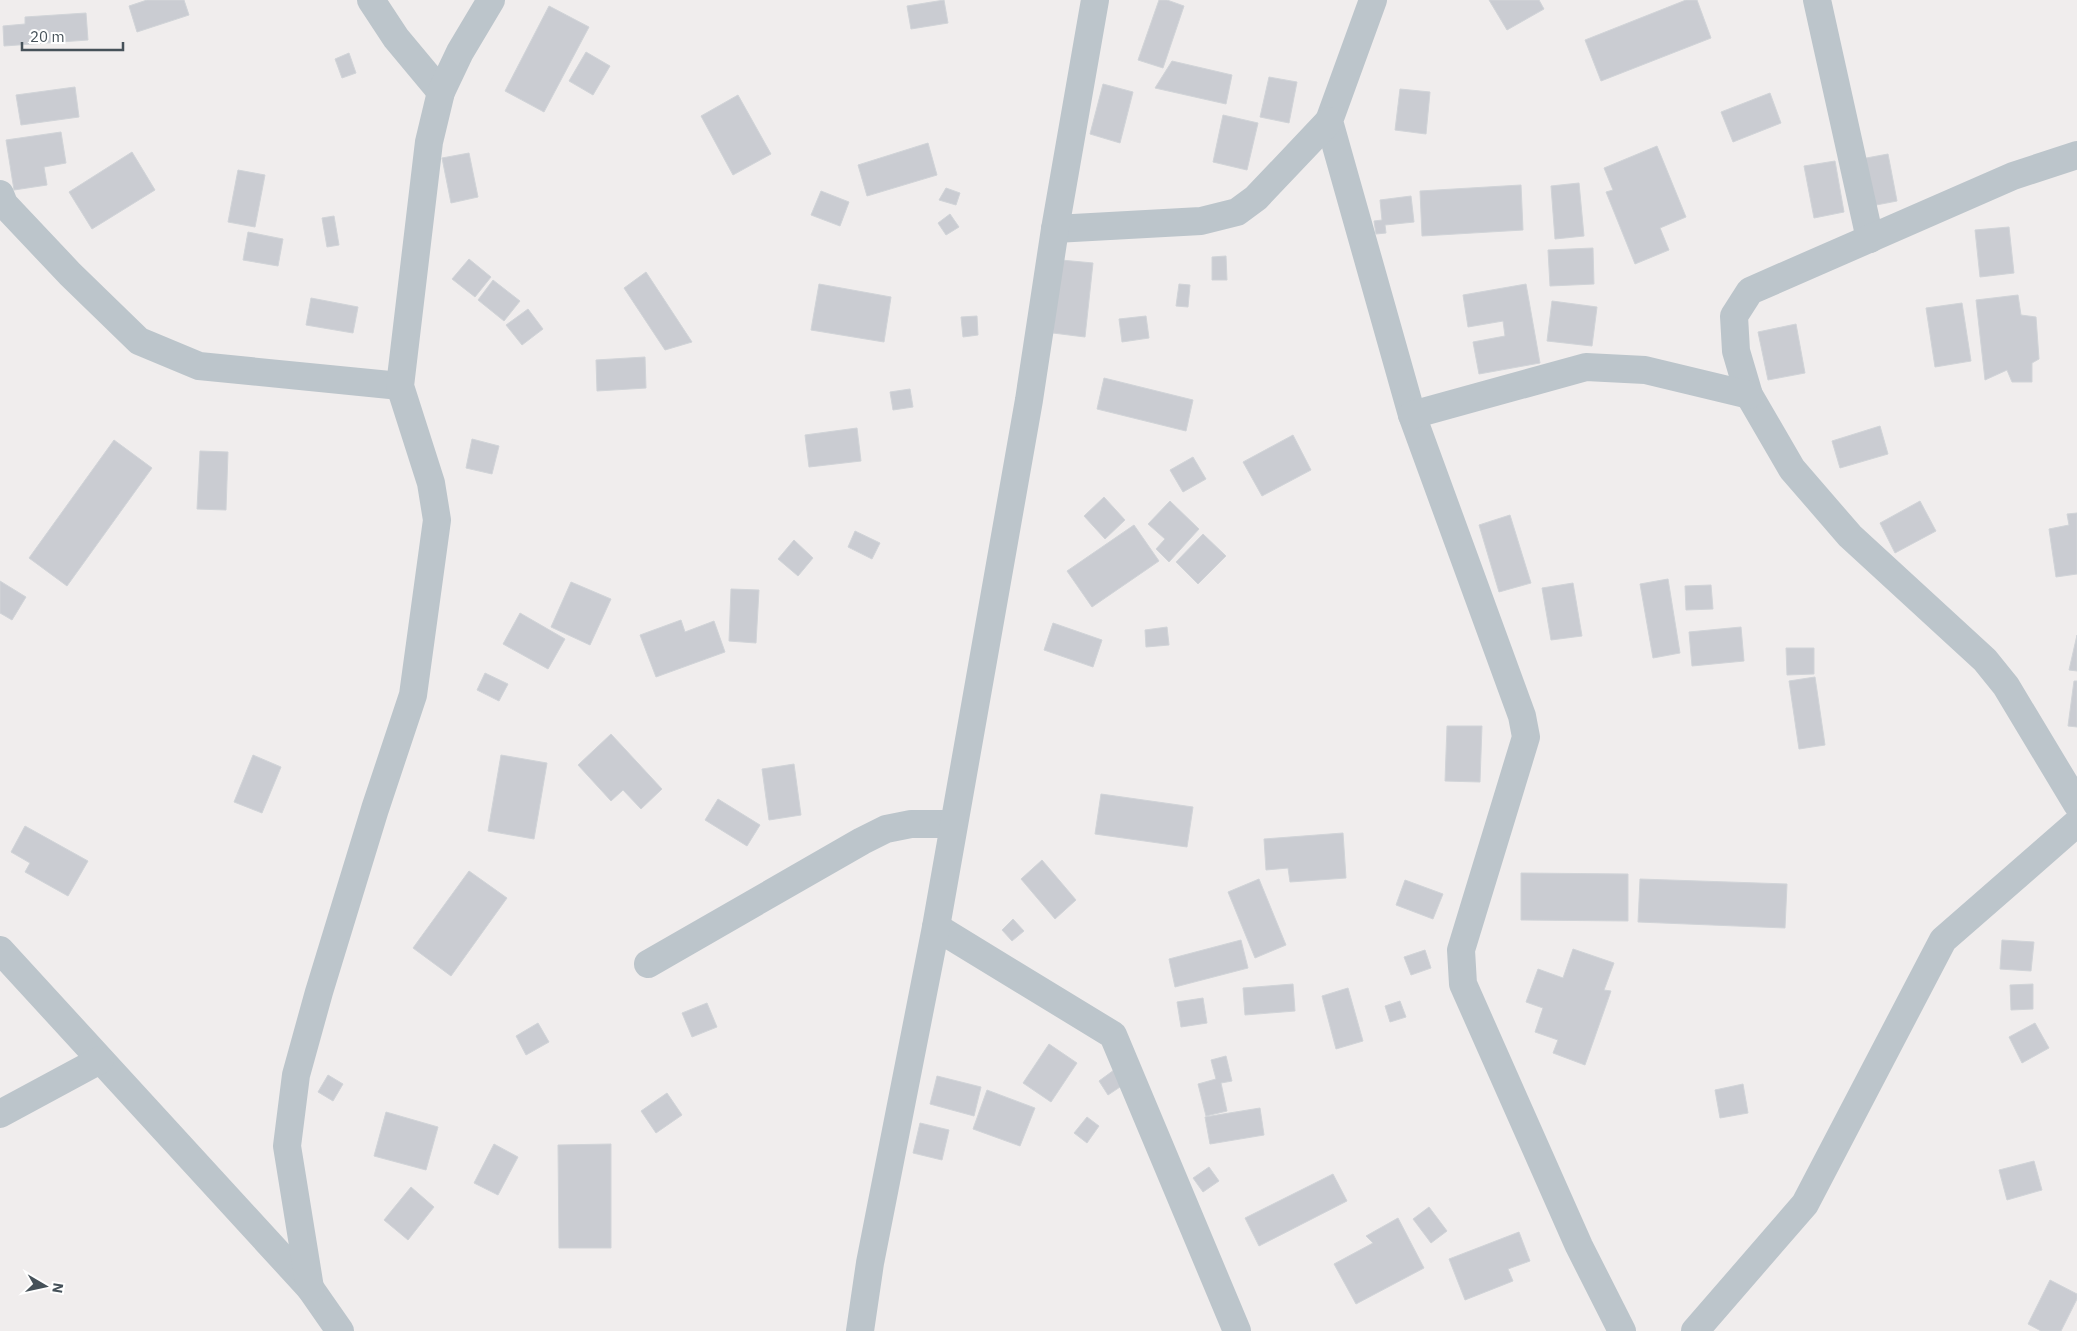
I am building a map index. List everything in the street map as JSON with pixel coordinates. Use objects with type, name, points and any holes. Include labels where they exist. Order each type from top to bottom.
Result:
[{"type":"street","points":[[371,0],[396,38],[441,92]]},
{"type":"street","points":[[310,1288],[287,1146],[296,1075],[318,992],[413,695],[437,520],[431,483],[400,386],[429,142],[441,92],[460,52],[491,0]]},
{"type":"street","points":[[860,1331],[870,1263],[936,926],[1029,400],[1055,229],[1095,0]]},
{"type":"street","points":[[1055,229],[1201,221],[1237,212],[1256,198],[1329,121],[1373,0]]},
{"type":"street","points":[[1816,0],[1870,239]]},
{"type":"street","points":[[1329,121],[1412,415],[1522,716],[1526,737],[1461,950],[1463,984],[1579,1246],[1622,1331]]},
{"type":"street","points":[[2077,155],[2013,176],[1750,291],[1734,316],[1736,351],[1749,395],[1792,469],[1850,536],[1985,660],[2006,686],[2077,804]]},
{"type":"street","points":[[0,194],[4,204],[139,341],[200,366],[400,386]]},
{"type":"street","points":[[1412,415],[1586,367],[1644,370],[1749,395]]},
{"type":"street","points":[[1694,1331],[1805,1204],[1943,940],[2077,823]]},
{"type":"street","points":[[648,964],[886,829],[911,824],[953,824]]},
{"type":"street","points":[[936,926],[1113,1035],[1237,1331]]},
{"type":"street","points":[[0,950],[310,1288],[340,1331]]},
{"type":"street","points":[[0,1114],[100,1060]]},
{"type":"building","points":[[147,0],[184,0],[189,15],[137,32],[129,6]]},
{"type":"building","points":[[944,0],[948,23],[911,29],[907,6]]},
{"type":"building","points":[[1159,0],[1167,0],[1184,6],[1163,68],[1138,60]]},
{"type":"building","points":[[1489,0],[1539,0],[1544,9],[1507,30]]},
{"type":"building","points":[[1686,0],[1697,0],[1711,38],[1601,81],[1585,40]]},
{"type":"building","points":[[549,6],[589,27],[544,112],[505,91]]},
{"type":"building","points":[[86,13],[88,40],[4,46],[3,26],[25,24],[25,17]]},
{"type":"building","points":[[586,52],[610,66],[593,95],[569,81]]},
{"type":"building","points":[[349,53],[356,73],[342,78],[335,59]]},
{"type":"building","points":[[1172,61],[1232,75],[1226,104],[1155,88]]},
{"type":"building","points":[[1269,77],[1297,82],[1289,123],[1260,117]]},
{"type":"building","points":[[1103,84],[1133,92],[1120,143],[1090,134]]},
{"type":"building","points":[[75,87],[79,117],[21,125],[16,95]]},
{"type":"building","points":[[1400,89],[1430,92],[1426,134],[1395,130]]},
{"type":"building","points":[[1770,93],[1781,123],[1733,142],[1721,112]]},
{"type":"building","points":[[738,95],[771,154],[733,175],[701,116]]},
{"type":"building","points":[[1223,115],[1258,123],[1247,170],[1213,162]]},
{"type":"building","points":[[61,132],[66,163],[44,167],[47,185],[14,190],[6,140]]},
{"type":"building","points":[[928,143],[937,175],[867,196],[858,165]]},
{"type":"building","points":[[1657,146],[1686,217],[1660,228],[1669,250],[1635,264],[1606,192],[1613,190],[1604,168]]},
{"type":"building","points":[[132,152],[155,190],[92,229],[69,192]]},
{"type":"building","points":[[469,153],[478,197],[451,203],[442,158]]},
{"type":"building","points":[[1888,154],[1897,201],[1871,206],[1861,159]]},
{"type":"building","points":[[1835,161],[1844,212],[1814,218],[1804,166]]},
{"type":"building","points":[[238,170],[265,175],[255,227],[228,222]]},
{"type":"building","points":[[1579,183],[1584,236],[1555,239],[1551,186]]},
{"type":"building","points":[[1521,185],[1523,230],[1422,236],[1420,191]]},
{"type":"building","points":[[946,188],[960,193],[956,205],[939,200]]},
{"type":"building","points":[[821,191],[849,202],[840,226],[811,215]]},
{"type":"building","points":[[1411,196],[1414,222],[1385,225],[1386,233],[1376,234],[1374,221],[1382,220],[1380,200]]},
{"type":"building","points":[[950,214],[959,227],[946,235],[938,223]]},
{"type":"building","points":[[334,216],[339,245],[327,247],[322,218]]},
{"type":"building","points":[[2009,227],[2014,273],[1980,277],[1975,230]]},
{"type":"building","points":[[248,232],[283,239],[278,266],[243,260]]},
{"type":"building","points":[[1593,248],[1594,284],[1550,286],[1548,250]]},
{"type":"building","points":[[1226,256],[1227,280],[1212,280],[1212,257]]},
{"type":"building","points":[[469,259],[491,277],[475,297],[452,279]]},
{"type":"building","points":[[1061,260],[1093,263],[1085,337],[1053,333]]},
{"type":"building","points":[[646,272],[692,342],[665,350],[624,288]]},
{"type":"building","points":[[493,280],[520,301],[504,321],[478,300]]},
{"type":"building","points":[[819,284],[891,297],[884,342],[811,330]]},
{"type":"building","points":[[1179,284],[1190,285],[1188,307],[1176,306]]},
{"type":"building","points":[[1526,284],[1540,363],[1479,374],[1473,342],[1505,336],[1503,321],[1468,327],[1463,295]]},
{"type":"building","points":[[2018,295],[2021,315],[2036,317],[2039,359],[2032,363],[2032,382],[2012,382],[2007,370],[1985,380],[1976,300]]},
{"type":"building","points":[[311,298],[358,307],[353,333],[306,325]]},
{"type":"building","points":[[1552,301],[1597,307],[1592,346],[1547,341]]},
{"type":"building","points":[[1962,303],[1971,361],[1935,367],[1926,308]]},
{"type":"building","points":[[528,309],[543,329],[522,345],[506,325]]},
{"type":"building","points":[[977,316],[978,335],[963,337],[961,317]]},
{"type":"building","points":[[1146,316],[1149,338],[1122,342],[1119,319]]},
{"type":"building","points":[[1796,324],[1805,373],[1768,380],[1758,332]]},
{"type":"building","points":[[645,357],[646,388],[597,391],[596,360]]},
{"type":"building","points":[[1104,378],[1193,400],[1186,431],[1097,409]]},
{"type":"building","points":[[910,389],[913,407],[893,410],[890,392]]},
{"type":"building","points":[[1880,426],[1888,454],[1840,468],[1832,441]]},
{"type":"building","points":[[857,428],[861,461],[809,467],[805,435]]},
{"type":"building","points":[[1293,435],[1311,470],[1262,496],[1243,462]]},
{"type":"building","points":[[472,439],[499,446],[492,474],[466,468]]},
{"type":"building","points":[[114,440],[152,468],[67,586],[29,558]]},
{"type":"building","points":[[200,451],[228,452],[226,510],[197,509]]},
{"type":"building","points":[[1193,457],[1206,479],[1183,492],[1170,470]]},
{"type":"building","points":[[1104,497],[1125,520],[1105,539],[1084,516]]},
{"type":"building","points":[[1170,501],[1199,529],[1169,562],[1156,549],[1165,539],[1148,524]]},
{"type":"building","points":[[1920,501],[1936,531],[1895,553],[1880,523]]},
{"type":"building","points":[[2077,513],[2077,574],[2056,577],[2049,529],[2069,525],[2067,514]]},
{"type":"building","points":[[1510,515],[1531,583],[1499,592],[1479,525]]},
{"type":"building","points":[[1134,525],[1159,561],[1092,607],[1067,571]]},
{"type":"building","points":[[855,531],[880,543],[872,559],[848,547]]},
{"type":"building","points":[[1203,534],[1226,556],[1198,584],[1176,562]]},
{"type":"building","points":[[794,540],[813,558],[798,576],[778,559]]},
{"type":"building","points":[[1668,579],[1680,653],[1653,658],[1640,584]]},
{"type":"building","points":[[0,581],[26,597],[12,620],[0,613]]},
{"type":"building","points":[[571,582],[611,599],[590,645],[551,627]]},
{"type":"building","points":[[1573,583],[1582,636],[1551,640],[1542,588]]},
{"type":"building","points":[[1711,585],[1713,609],[1686,610],[1685,586]]},
{"type":"building","points":[[731,589],[759,590],[756,643],[729,641]]},
{"type":"building","points":[[520,613],[565,639],[548,669],[503,644]]},
{"type":"building","points":[[681,620],[685,632],[714,621],[725,652],[656,677],[640,635]]},
{"type":"building","points":[[1053,623],[1102,640],[1093,667],[1044,650]]},
{"type":"building","points":[[1167,627],[1169,645],[1146,647],[1145,630]]},
{"type":"building","points":[[1741,627],[1744,661],[1692,666],[1689,632]]},
{"type":"building","points":[[2077,635],[2077,671],[2069,670]]},
{"type":"building","points":[[1786,648],[1814,648],[1814,674],[1787,675]]},
{"type":"building","points":[[485,673],[508,684],[499,701],[477,690]]},
{"type":"building","points":[[1815,677],[1825,745],[1799,749],[1789,681]]},
{"type":"building","points":[[2074,681],[2077,681],[2077,727],[2068,726]]},
{"type":"building","points":[[1447,726],[1482,726],[1480,782],[1445,781]]},
{"type":"building","points":[[611,734],[662,789],[641,809],[623,790],[611,801],[578,765]]},
{"type":"building","points":[[253,755],[281,767],[262,813],[234,802]]},
{"type":"building","points":[[501,755],[547,763],[534,839],[488,831]]},
{"type":"building","points":[[794,764],[801,815],[769,820],[762,769]]},
{"type":"building","points":[[1101,794],[1193,807],[1187,847],[1095,834]]},
{"type":"building","points":[[718,799],[760,825],[747,846],[705,820]]},
{"type":"building","points":[[25,826],[88,861],[68,896],[25,872],[30,863],[11,852]]},
{"type":"building","points":[[1343,833],[1346,878],[1290,882],[1288,868],[1266,870],[1264,839]]},
{"type":"building","points":[[1042,860],[1076,900],[1055,919],[1021,879]]},
{"type":"building","points":[[469,871],[507,898],[451,976],[413,948]]},
{"type":"building","points":[[1521,873],[1628,874],[1628,921],[1521,920]]},
{"type":"building","points":[[1259,879],[1286,945],[1255,958],[1228,892]]},
{"type":"building","points":[[1640,879],[1787,884],[1785,928],[1638,922]]},
{"type":"building","points":[[1405,880],[1443,894],[1433,919],[1396,905]]},
{"type":"building","points":[[1013,919],[1024,931],[1012,941],[1002,930]]},
{"type":"building","points":[[1241,940],[1248,968],[1175,987],[1169,959]]},
{"type":"building","points":[[2002,940],[2034,942],[2031,971],[2000,969]]},
{"type":"building","points":[[1573,949],[1614,963],[1604,990],[1611,991],[1585,1065],[1553,1053],[1558,1040],[1535,1032],[1543,1008],[1526,1002],[1538,969],[1563,978]]},
{"type":"building","points":[[1425,950],[1431,968],[1411,975],[1404,957]]},
{"type":"building","points":[[1293,984],[1295,1011],[1245,1015],[1243,988]]},
{"type":"building","points":[[2033,984],[2033,1009],[2011,1010],[2010,985]]},
{"type":"building","points":[[1348,988],[1363,1041],[1336,1049],[1322,996]]},
{"type":"building","points":[[1203,998],[1207,1023],[1181,1027],[1177,1002]]},
{"type":"building","points":[[1400,1001],[1406,1017],[1390,1022],[1385,1006]]},
{"type":"building","points":[[707,1003],[717,1027],[692,1037],[682,1013]]},
{"type":"building","points":[[538,1023],[549,1042],[526,1055],[516,1036]]},
{"type":"building","points":[[2035,1023],[2049,1048],[2022,1063],[2009,1037]]},
{"type":"building","points":[[1049,1044],[1077,1063],[1051,1102],[1023,1083]]},
{"type":"building","points":[[1226,1056],[1232,1081],[1221,1083],[1227,1111],[1206,1116],[1198,1084],[1216,1079],[1211,1060]]},
{"type":"building","points":[[1114,1070],[1123,1085],[1108,1095],[1099,1081]]},
{"type":"building","points":[[328,1075],[343,1084],[333,1101],[318,1092]]},
{"type":"building","points":[[937,1076],[981,1087],[974,1116],[930,1104]]},
{"type":"building","points":[[1743,1084],[1748,1113],[1720,1118],[1715,1090]]},
{"type":"building","points":[[987,1090],[1035,1108],[1020,1146],[973,1129]]},
{"type":"building","points":[[667,1093],[682,1115],[656,1133],[641,1111]]},
{"type":"building","points":[[1260,1108],[1264,1135],[1210,1144],[1205,1117]]},
{"type":"building","points":[[386,1112],[438,1127],[426,1170],[374,1156]]},
{"type":"building","points":[[1087,1117],[1099,1126],[1087,1143],[1074,1133]]},
{"type":"building","points":[[920,1123],[949,1130],[942,1160],[913,1153]]},
{"type":"building","points":[[494,1144],[518,1157],[498,1195],[474,1183]]},
{"type":"building","points":[[611,1144],[611,1248],[559,1248],[558,1145]]},
{"type":"building","points":[[2034,1161],[2042,1190],[2007,1200],[1999,1170]]},
{"type":"building","points":[[1209,1167],[1219,1181],[1203,1192],[1193,1178]]},
{"type":"building","points":[[1333,1174],[1347,1201],[1259,1246],[1245,1218]]},
{"type":"building","points":[[411,1187],[434,1207],[408,1240],[384,1220]]},
{"type":"building","points":[[1429,1207],[1447,1231],[1431,1243],[1413,1219]]},
{"type":"building","points":[[1398,1218],[1424,1268],[1356,1304],[1334,1264],[1373,1243],[1366,1236]]},
{"type":"building","points":[[1519,1232],[1530,1261],[1508,1269],[1513,1281],[1465,1300],[1449,1259]]},
{"type":"building","points":[[2050,1280],[2077,1294],[2077,1299],[2061,1331],[2041,1331],[2028,1324]]}]
